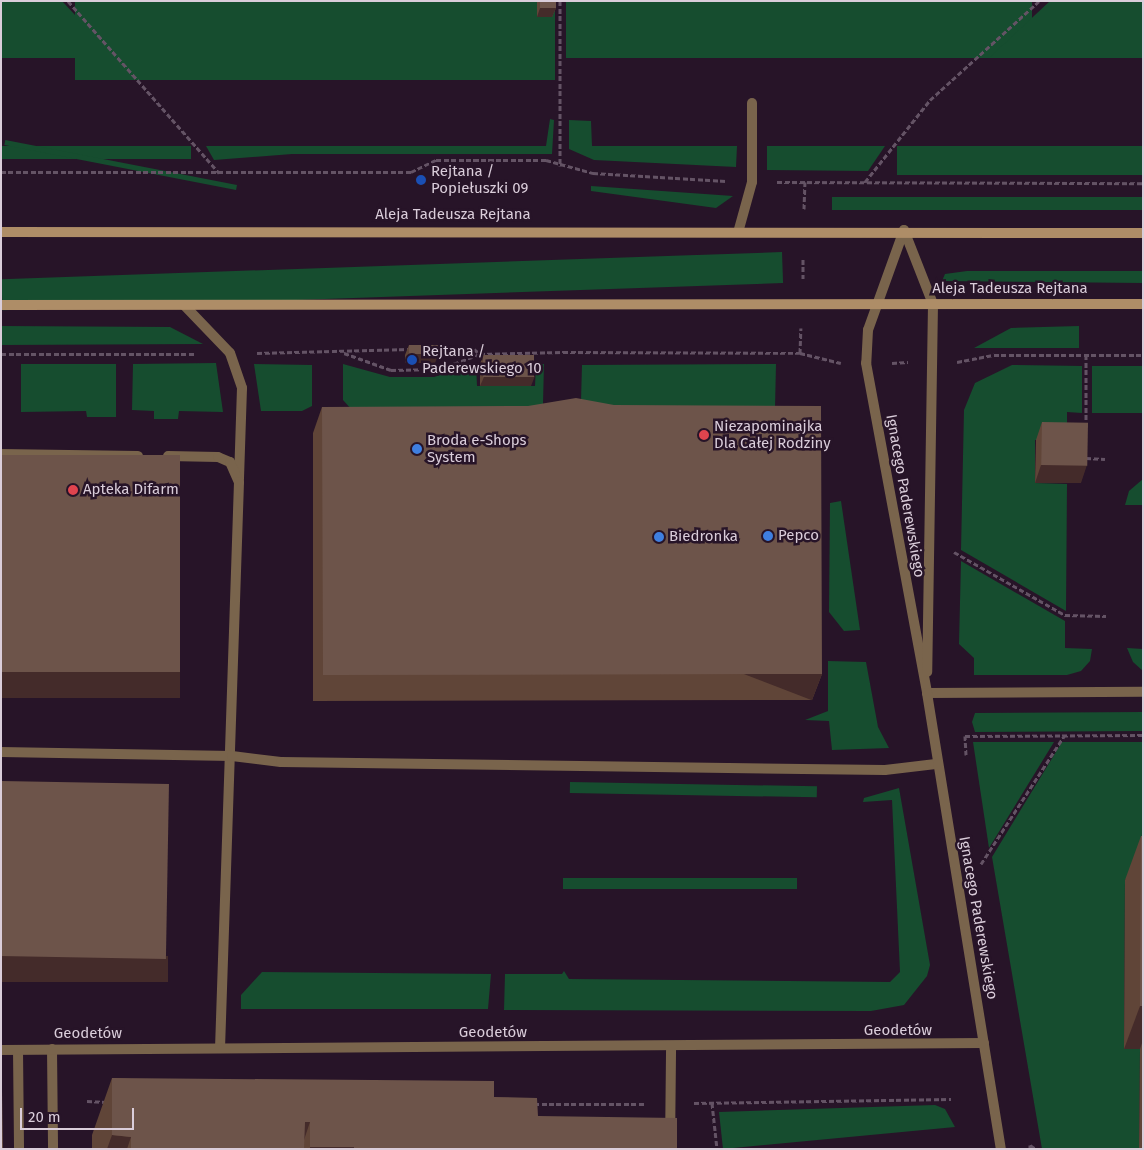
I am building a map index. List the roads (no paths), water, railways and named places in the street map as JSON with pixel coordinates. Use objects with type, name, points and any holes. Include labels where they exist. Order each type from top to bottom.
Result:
[{"type":"main road","name":"Aleja Tadeusza Rejtana","points":[[1,232],[738,229],[1143,233]]},
{"type":"main road","name":"Aleja Tadeusza Rejtana","points":[[1,305],[1143,304]]},
{"type":"street","points":[[738,229],[752,182],[752,103]]},
{"type":"street","points":[[876,304],[904,230]]},
{"type":"street","points":[[904,230],[933,304]]},
{"type":"street","name":"Ignacego Paderewskiego","points":[[876,304],[866,363],[927,693],[936,764],[1001,1149]]},
{"type":"street","name":"Ignacego Paderewskiego","points":[[927,693],[933,304]]},
{"type":"street","points":[[184,305],[230,354],[242,388],[232,756],[224,837],[220,1048]]},
{"type":"street","points":[[1,454],[218,457],[230,462],[239,482]]},
{"type":"street","points":[[927,693],[1143,692]]},
{"type":"street","points":[[1,752],[232,756],[281,762],[884,770],[936,764]]},
{"type":"street","name":"Geodetów","points":[[1,1050],[671,1047],[984,1043]]},
{"type":"street","points":[[670,1149],[672,1104],[671,1047]]},
{"type":"street","points":[[52,1049],[53,1149]]},
{"type":"street","points":[[18,1050],[19,1149]]},
{"type":"place","name":"Rejtana / Popiełuszki 09","points":[[421,180]]},
{"type":"place","name":"Rejtana / Paderewskiego 10","points":[[412,360]]},
{"type":"place","name":"Niezapominajka Dla Całej Rodziny","points":[[704,435]]},
{"type":"place","name":"Broda e-Shops System","points":[[417,449]]},
{"type":"place","name":"Apteka Difarm","points":[[73,490]]},
{"type":"place","name":"Pepco","points":[[768,536]]},
{"type":"place","name":"Biedronka","points":[[659,537]]}]
